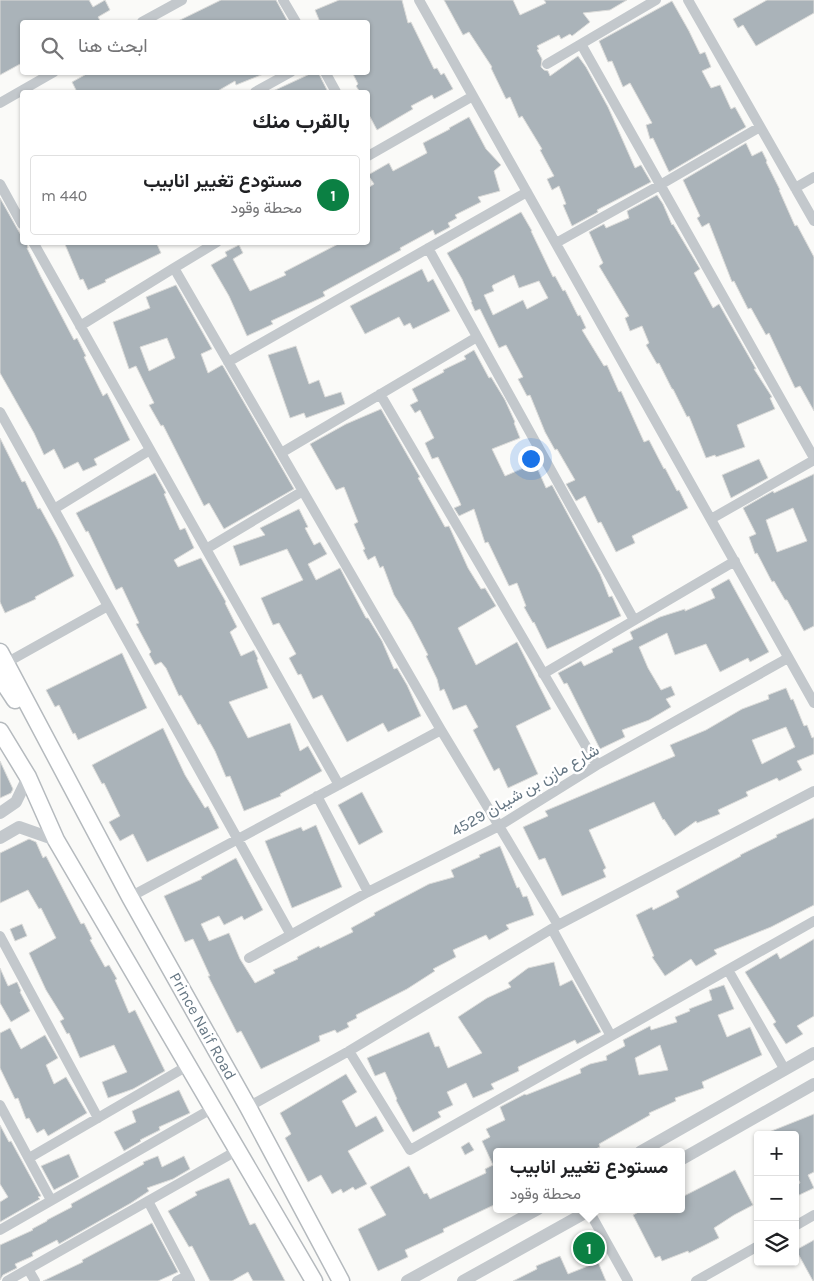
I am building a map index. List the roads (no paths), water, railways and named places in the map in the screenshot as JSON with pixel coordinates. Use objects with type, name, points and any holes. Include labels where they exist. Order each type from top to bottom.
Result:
[{"type":"main road","name":"Prince Naif Road","points":[[2,664],[64,772],[130,897],[248,1107],[341,1281]]},
{"type":"main road","name":"Prince Naif Road","points":[[0,718],[56,840],[314,1281]]},
{"type":"main road","name":"Prince Naif Road","points":[[0,731],[28,778]]},
{"type":"street","points":[[145,20],[166,4],[182,0]]},
{"type":"street","points":[[283,0],[295,20]]},
{"type":"street","points":[[419,0],[814,703]]},
{"type":"street","points":[[547,64],[656,0]]},
{"type":"street","points":[[688,0],[814,221]]},
{"type":"street","points":[[581,44],[814,459],[711,519]]},
{"type":"street","points":[[23,90],[49,75]]},
{"type":"street","points":[[259,90],[286,75]]},
{"type":"street","points":[[327,75],[335,90]]},
{"type":"street","points":[[0,103],[20,92]]},
{"type":"street","points":[[370,152],[473,96]]},
{"type":"street","points":[[556,243],[760,127]]},
{"type":"street","points":[[795,188],[814,177]]},
{"type":"street","points":[[0,184],[20,218]]},
{"type":"street","points":[[228,362],[527,192]]},
{"type":"street","points":[[35,245],[339,785]]},
{"type":"street","points":[[80,326],[212,245]]},
{"type":"street","points":[[428,248],[634,620]]},
{"type":"street","points":[[174,268],[440,730],[500,826],[611,1036]]},
{"type":"street","points":[[281,452],[477,337]]},
{"type":"street","points":[[380,394],[597,766]]},
{"type":"street","points":[[0,412],[291,934]]},
{"type":"street","points":[[54,509],[150,450]]},
{"type":"street","points":[[206,549],[302,491]]},
{"type":"street","points":[[543,674],[735,561]]},
{"type":"street","points":[[2,664],[108,606]]},
{"type":"street","name":"شارع مازن بن شيبان 4529","points":[[249,958],[368,892],[500,826],[597,766],[788,658]]},
{"type":"street","points":[[130,897],[440,730]]},
{"type":"street","points":[[0,813],[16,802],[28,778]]},
{"type":"street","points":[[248,1107],[348,1051],[555,927],[814,791]]},
{"type":"street","points":[[317,796],[368,892]]},
{"type":"street","points":[[0,838],[19,827],[56,840]]},
{"type":"street","points":[[348,1051],[410,1150],[814,921]]},
{"type":"street","points":[[0,938],[98,1118]]},
{"type":"street","points":[[728,970],[785,1070]]},
{"type":"street","points":[[647,1148],[814,1053]]},
{"type":"street","points":[[29,1158],[189,1065]]},
{"type":"street","points":[[685,1157],[814,1084]]},
{"type":"street","points":[[0,1105],[52,1200]]},
{"type":"street","points":[[0,1230],[213,1108]]},
{"type":"street","points":[[7,1281],[238,1150]]},
{"type":"street","points":[[148,1201],[189,1278],[177,1281]]},
{"type":"street","points":[[407,1281],[531,1213]]},
{"type":"street","points":[[463,1281],[586,1213]]},
{"type":"street","points":[[593,1213],[628,1281]]},
{"type":"street","points":[[799,1224],[814,1215]]},
{"type":"street","points":[[696,1281],[754,1248]]},
{"type":"street","points":[[28,1269],[35,1281]]},
{"type":"place","name":"مستودع تغيير انابيب","points":[[589,1248]]}]
